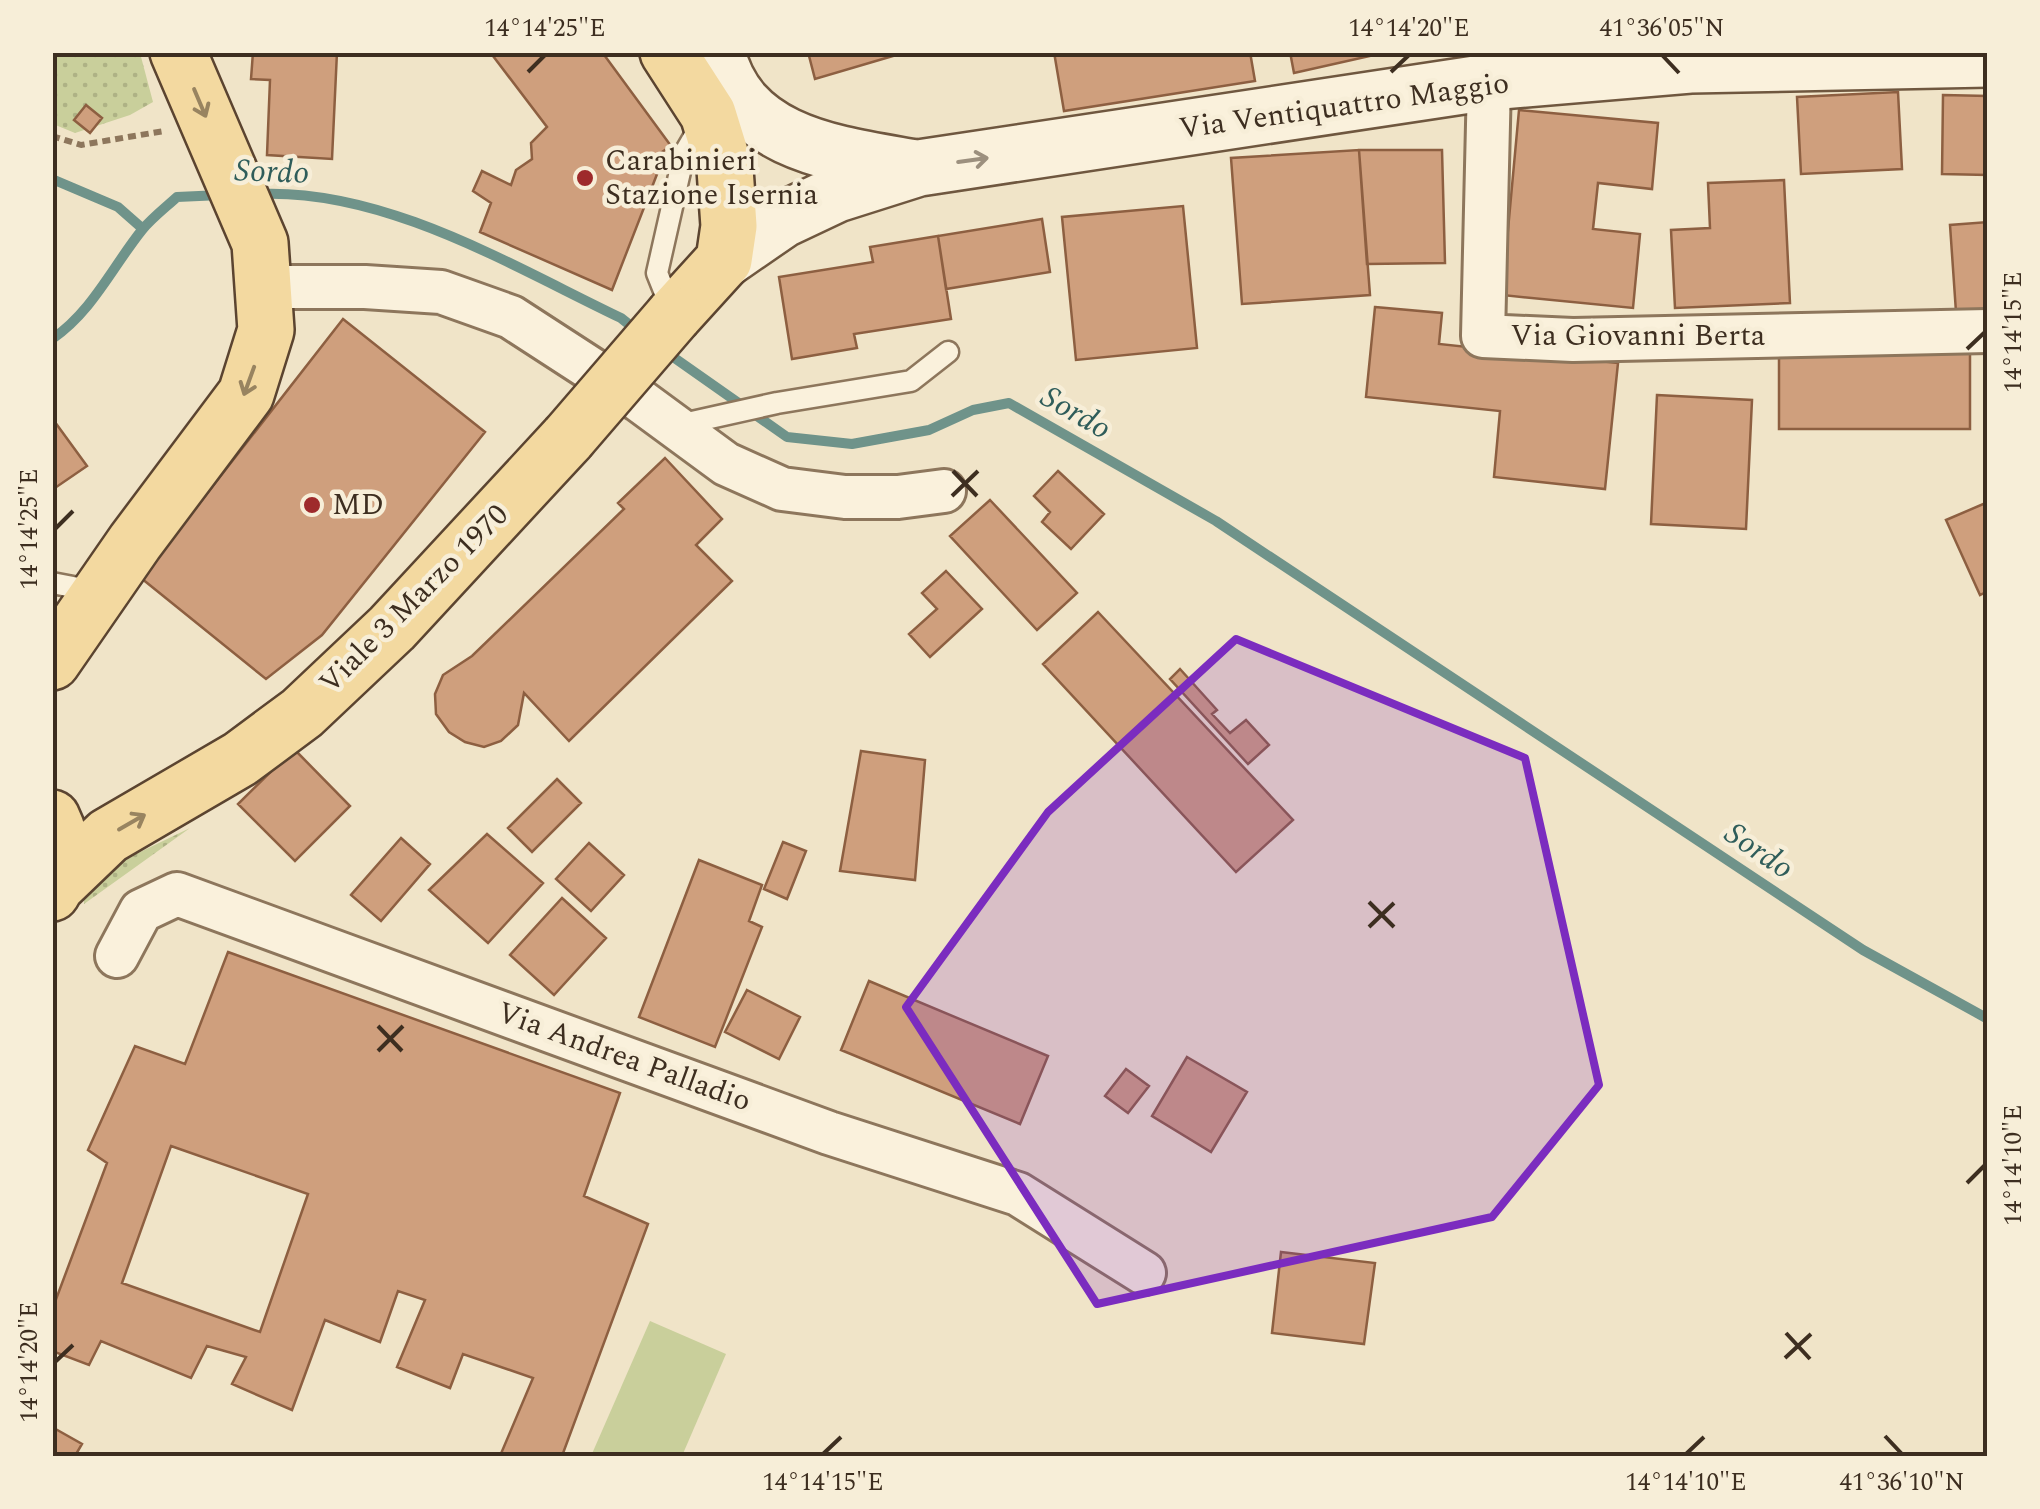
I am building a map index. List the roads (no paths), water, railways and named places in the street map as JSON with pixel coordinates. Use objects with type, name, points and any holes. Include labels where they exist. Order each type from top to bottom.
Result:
[{"type":"main road","points":[[52,662],[77,587],[246,394],[266,330],[262,265],[215,136],[178,52]]},
{"type":"main road","points":[[668,52],[708,114],[725,169],[729,226],[724,260]]},
{"type":"main road","points":[[717,52],[732,94],[752,116],[789,137],[854,157],[919,168]]},
{"type":"main road","name":"Via Ventiquattro Maggio","points":[[724,260],[782,220],[837,194],[919,168],[1510,68],[1988,59]]},
{"type":"main road","name":"Viale 3 Marzo 1970","points":[[55,889],[108,836],[240,759],[302,713],[392,628],[568,438],[724,260]]},
{"type":"main road","points":[[52,818],[60,833],[63,858],[55,889]]},
{"type":"street","points":[[1620,52],[1690,64]]},
{"type":"street","name":"Via Giovanni Berta","points":[[1510,68],[1482,336],[1573,340],[1988,331]]},
{"type":"street","points":[[262,265],[364,287],[441,292],[511,318],[689,422],[726,464],[782,489],[846,497],[898,497],[944,491]]},
{"type":"street","name":"Via Andrea Palladio","points":[[117,956],[141,911],[177,894],[829,1133],[1018,1194],[1144,1273]]},
{"type":"lane","points":[[674,315],[657,273],[684,154],[708,114]]},
{"type":"lane","points":[[689,422],[777,402],[911,381],[948,352]]},
{"type":"waterway","points":[[52,179],[118,207],[143,229]]},
{"type":"waterway","name":"Sordo","points":[[258,194],[305,195],[399,217],[491,254],[621,318],[636,330]]},
{"type":"waterway","name":"Sordo","points":[[52,339],[79,316],[142,230],[177,197],[221,195]]},
{"type":"waterway","name":"Sordo","points":[[666,352],[787,437],[852,444],[929,430],[973,410],[1009,403],[1216,521],[1863,950],[1988,1019]]},
{"type":"place","name":"Carabinieri Stazione Isernia","points":[[585,178]]},
{"type":"place","name":"MD","points":[[312,505]]}]
